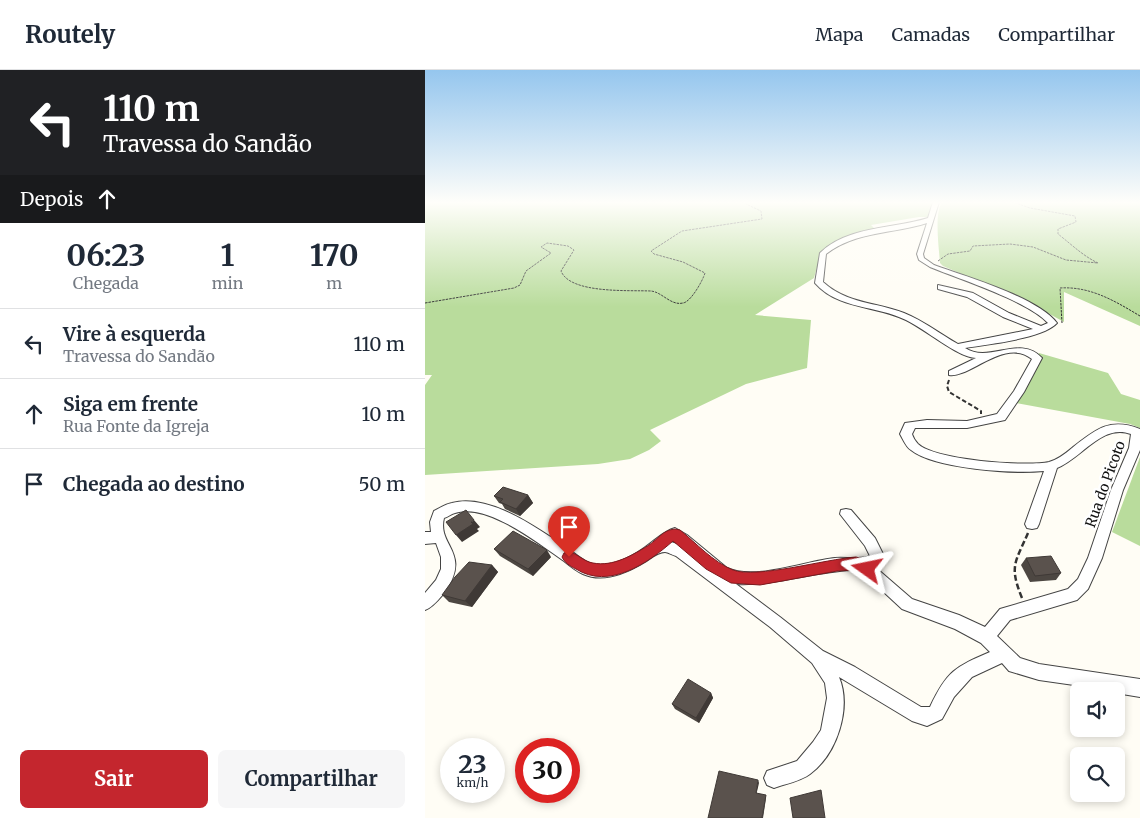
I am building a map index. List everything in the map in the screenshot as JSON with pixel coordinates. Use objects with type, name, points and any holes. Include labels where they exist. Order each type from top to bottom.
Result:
[{"type":"street","points":[[856,237],[844,240],[828,248],[823,253],[819,283],[834,297],[900,315],[939,335],[951,344],[959,346],[1040,330],[1050,327],[1053,323],[1052,320],[1021,302],[923,261],[920,256],[926,237]]},
{"type":"street","points":[[941,287],[969,295],[1006,315],[1040,330]]},
{"type":"street","points":[[959,346],[969,355],[989,355],[1020,349],[1032,353],[1037,358],[1019,392],[1001,417],[979,423],[954,425],[923,422],[909,426],[906,434],[914,446],[947,460],[975,464],[1051,466],[1050,474],[1032,524]]},
{"type":"street","points":[[950,376],[989,355]]},
{"type":"street","name":"Rua do Picoto","points":[[987,637],[1005,614],[1072,595],[1083,584],[1095,558],[1117,490],[1135,448],[1138,434],[1127,428],[1106,429],[1051,466]]},
{"type":"street","points":[[425,603],[437,590],[449,568],[449,561],[432,538],[439,514],[451,507],[466,506],[493,512],[535,535],[589,570],[623,567],[654,548],[670,535],[675,534],[711,565],[731,577],[760,579],[837,565],[866,565]]},
{"type":"street","points":[[846,514],[877,554],[877,559],[867,562],[866,565]]},
{"type":"street","points":[[654,548],[664,546],[680,551],[775,622],[817,657],[849,673],[918,715],[927,716],[936,713],[945,694],[967,671],[1002,654]]},
{"type":"street","points":[[866,565],[870,573],[907,604],[959,622],[987,637],[1015,665],[1039,672],[1140,688]]},
{"type":"street","points":[[774,778],[803,768],[820,749],[829,733],[836,698],[835,688],[831,678],[817,657]]},
{"type":"path","points":[[425,303],[514,288],[520,285],[526,271],[551,253],[541,247],[547,243],[568,246],[574,250],[561,271],[563,276],[573,284],[619,291],[654,291],[671,301],[681,304],[686,302],[702,282],[705,273],[683,262],[653,254],[651,251],[673,237]]},
{"type":"path","points":[[932,266],[948,254],[970,251],[973,246],[987,244],[1010,244],[1033,248],[1066,260],[1098,263],[1085,257],[1083,252],[1062,237]]},
{"type":"path","points":[[1050,327],[1062,326],[1063,314],[1059,294],[1060,288],[1067,287],[1078,288],[1098,295],[1140,316]]},
{"type":"path","points":[[950,376],[947,386],[949,392],[981,411],[982,416],[979,423]]},
{"type":"path","points":[[1027,607],[1014,578],[1014,564],[1032,524]]},
{"type":"green space","points":[[425,237],[851,237],[820,256],[814,278],[755,315],[811,320],[807,368],[746,384],[650,430],[661,441],[649,450],[630,459],[598,464],[425,475],[425,385],[432,375],[425,375]]},
{"type":"green space","points":[[938,237],[1140,237],[1140,326],[1064,292],[1064,322],[1035,306],[940,263]]},
{"type":"green space","points":[[1039,353],[1108,373],[1121,394],[1140,400],[1140,428],[1130,424],[1016,403]]},
{"type":"green space","points":[[1140,457],[1140,546],[1112,532]]},
{"type":"building","points":[[503,487],[528,495],[516,509],[500,502],[503,499],[494,496]]},
{"type":"building","points":[[466,510],[474,520],[471,522],[473,524],[456,535],[446,522]]},
{"type":"building","points":[[513,531],[547,550],[528,569],[494,549]]},
{"type":"building","points":[[1051,556],[1061,573],[1035,576],[1026,558]]},
{"type":"building","points":[[469,562],[492,565],[465,601],[442,595],[455,577]]},
{"type":"building","points":[[688,679],[711,693],[696,718],[672,704]]},
{"type":"building","points":[[719,771],[758,780],[756,793],[766,795],[762,818],[708,818]]},
{"type":"building","points":[[821,790],[825,818],[793,818],[790,798]]},
{"type":"route","points":[[569,557],[589,570],[623,567],[648,553],[670,535],[675,534],[711,565],[731,577],[760,579],[837,565],[866,565],[867,569]]}]
